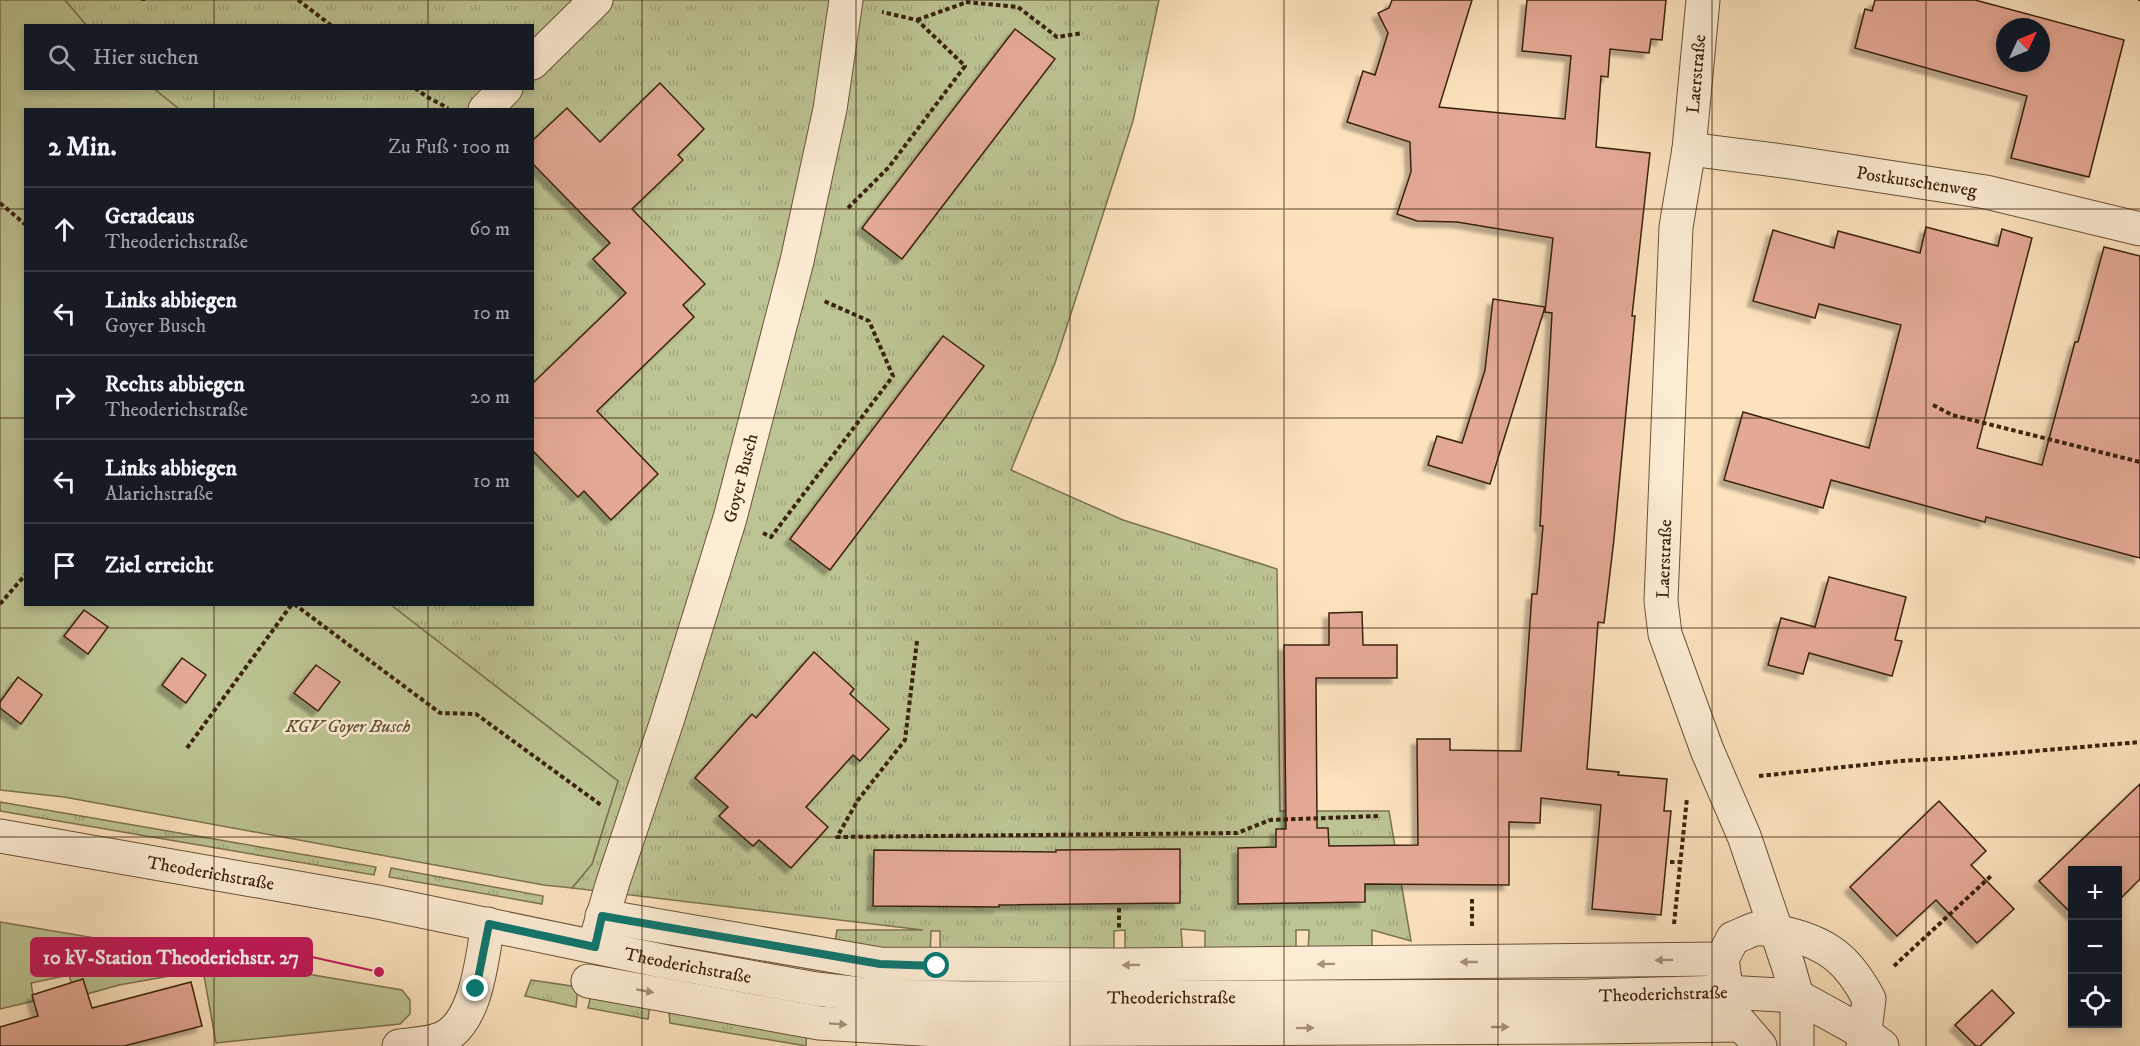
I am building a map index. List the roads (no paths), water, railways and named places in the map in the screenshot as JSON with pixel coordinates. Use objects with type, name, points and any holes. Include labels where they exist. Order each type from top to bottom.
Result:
[{"type":"street","points":[[534,61],[596,0]]},
{"type":"street","name":"Laerstraße","points":[[1703,0],[1689,150],[1676,227],[1661,601],[1665,634],[1713,764],[1744,836],[1797,996],[1797,1046]]},
{"type":"street","name":"Goyer Busch","points":[[595,947],[602,916],[630,827],[670,711],[730,518],[791,286],[831,109],[846,2]]},
{"type":"street","points":[[487,108],[504,90]]},
{"type":"street","name":"Postkutschenweg","points":[[1689,150],[1790,162],[1986,192],[2140,228]]},
{"type":"street","name":"Theoderichstraße","points":[[0,836],[366,900],[759,980],[824,991],[879,996],[1386,1012],[1588,1028],[1750,1035]]},
{"type":"street","name":"Theoderichstraße","points":[[602,916],[880,964],[1097,965],[1722,959]]},
{"type":"street","points":[[399,1046],[441,1039],[455,1029],[467,1011],[476,989],[489,924]]},
{"type":"street","points":[[1750,1035],[1729,1010],[1722,959],[1733,938],[1755,929],[1777,931],[1809,939],[1828,948],[1847,966],[1867,996],[1870,1042]]},
{"type":"street","name":"Theoderichstraße","points":[[588,981],[819,1023],[938,1030],[1386,1012],[1588,996],[1726,992],[1797,996]]},
{"type":"street","points":[[1797,996],[1870,1042]]},
{"type":"place","name":"10 kV-Station Theoderichstr. 27","points":[[379,972]]},
{"type":"park label","name":"KGV Goyer Busch","points":[[348,726]]}]
